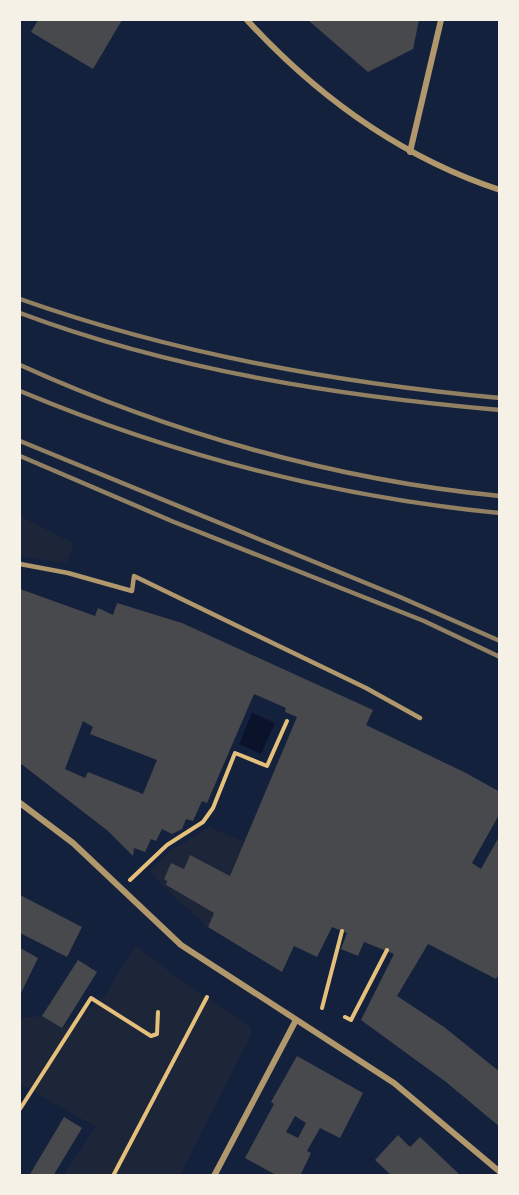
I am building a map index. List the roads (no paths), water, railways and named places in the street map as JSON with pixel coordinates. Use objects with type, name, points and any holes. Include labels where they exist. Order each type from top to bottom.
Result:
[{"type":"street","points":[[247,20],[310,82],[366,124],[410,152],[438,166],[500,190]]},
{"type":"street","points":[[410,152],[441,20]]},
{"type":"street","points":[[20,803],[73,843],[181,945],[404,1090],[500,1172]]},
{"type":"street","points":[[214,1176],[296,1020]]},
{"type":"lane","points":[[20,564],[68,573],[132,591],[134,576],[366,688],[420,718]]},
{"type":"railway","points":[[20,299],[137,336],[257,364],[378,384],[500,398]]},
{"type":"railway","points":[[20,313],[136,350],[256,378],[378,397],[500,410]]},
{"type":"railway","points":[[20,365],[135,412],[254,450],[376,478],[438,489],[500,496]]},
{"type":"railway","points":[[20,391],[136,435],[255,470],[376,496],[500,513]]},
{"type":"railway","points":[[20,441],[400,597],[500,641]]},
{"type":"railway","points":[[20,456],[174,522],[424,621],[500,657]]}]
